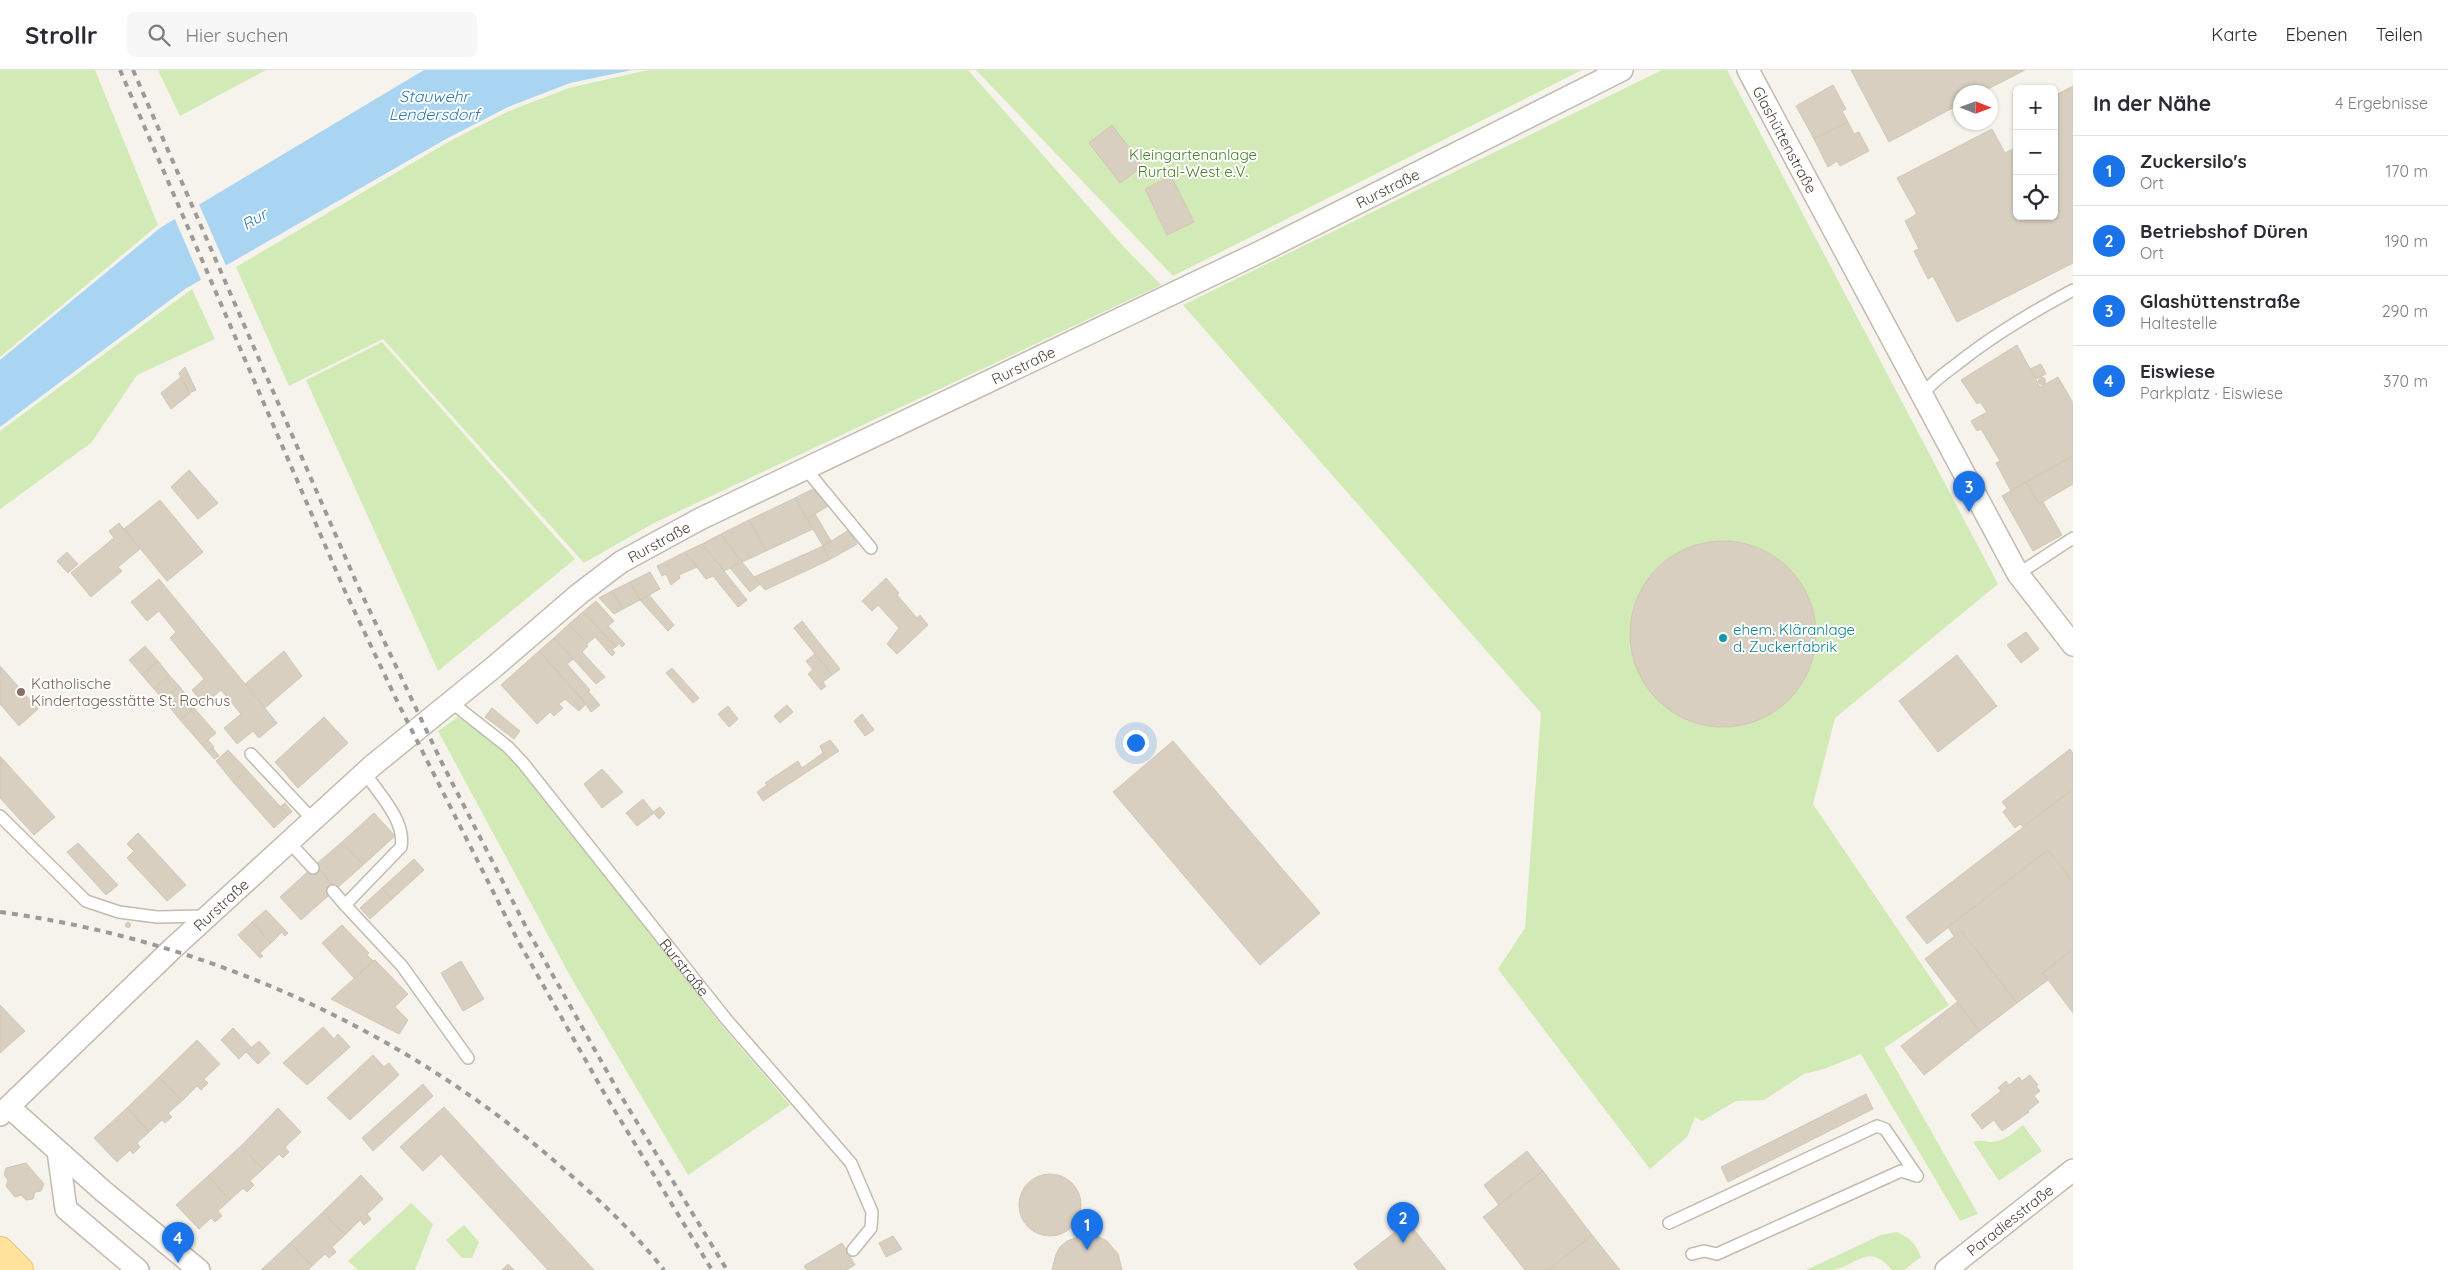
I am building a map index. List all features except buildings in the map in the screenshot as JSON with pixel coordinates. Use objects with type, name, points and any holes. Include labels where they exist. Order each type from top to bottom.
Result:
[{"type":"main road","points":[[0,1251],[19,1270]]},
{"type":"street","name":"Rurstraße","points":[[4,1111],[208,916],[365,773],[579,594],[621,562],[700,519],[1262,251],[1622,70]]},
{"type":"street","name":"Glashüttenstraße","points":[[1748,70],[2018,574],[2073,645]]},
{"type":"street","points":[[4,1111],[58,1151],[200,1270]]},
{"type":"street","points":[[58,1151],[66,1209],[138,1270]]},
{"type":"street","name":"Paradiesstraße","points":[[1946,1270],[2073,1170]]},
{"type":"lane","points":[[1923,394],[1930,385],[2012,323],[2073,290]]},
{"type":"lane","points":[[805,468],[871,548]]},
{"type":"lane","points":[[2018,574],[2073,538]]},
{"type":"lane","name":"Rurstraße","points":[[451,702],[508,747],[523,763],[726,1019],[851,1163],[872,1212],[871,1228],[853,1250]]},
{"type":"lane","points":[[251,754],[313,820]]},
{"type":"lane","points":[[346,905],[401,847],[403,836],[396,820],[365,773]]},
{"type":"lane","points":[[0,816],[86,901],[119,912],[157,917],[208,916]]},
{"type":"lane","points":[[289,842],[312,868]]},
{"type":"lane","points":[[333,891],[402,966],[468,1058]]},
{"type":"lane","points":[[1669,1223],[1877,1126],[1886,1129],[1917,1176],[1901,1171],[1717,1254],[1704,1251],[1692,1254]]},
{"type":"green space","points":[[0,70],[95,70],[158,225],[0,357]]},
{"type":"green space","points":[[158,70],[266,70],[180,116]]},
{"type":"green space","points":[[648,70],[968,70],[1123,246],[1161,285],[654,523],[584,563],[383,339],[289,386],[236,267],[448,142],[509,111],[569,88]]},
{"type":"green space","name":"Kleingartenanlage Rurtal-West e.V.","points":[[976,70],[1582,70],[1173,276]]},
{"type":"green space","points":[[1662,70],[1727,70],[1998,584],[1835,718],[1813,804],[1949,1005],[1884,1048],[1978,1214],[1960,1221],[1861,1054],[1824,1069],[1804,1074],[1764,1100],[1736,1101],[1702,1121],[1695,1117],[1687,1137],[1650,1169],[1498,969],[1525,928],[1541,713],[1183,305]]},
{"type":"green space","points":[[192,289],[215,339],[137,375],[91,443],[0,509],[0,431]]},
{"type":"green space","points":[[382,342],[575,559],[438,671],[306,380]]},
{"type":"green space","points":[[458,717],[501,748],[519,767],[722,1026],[790,1105],[688,1175],[569,974],[438,731]]},
{"type":"green space","points":[[2023,1125],[2042,1151],[1999,1181],[1973,1142],[2001,1140]]},
{"type":"green space","points":[[411,1203],[433,1224],[415,1270],[358,1270],[348,1261]]},
{"type":"green space","points":[[464,1225],[479,1242],[472,1258],[462,1258],[446,1240]]},
{"type":"green space","points":[[1897,1232],[1912,1242],[1921,1257],[1904,1270],[1892,1270],[1876,1257],[1869,1256],[1833,1270],[1806,1270],[1881,1235]]},
{"type":"water","name":"Stauwehr Lendersdorf","points":[[424,70],[632,70],[570,83],[508,107],[446,139],[185,289],[0,427],[0,360],[160,228]]},
{"type":"pier","points":[[198,202],[227,268],[202,282],[174,217]]},
{"type":"railway","points":[[120,70],[344,589],[398,703],[517,939],[607,1098],[712,1270]]},
{"type":"railway","points":[[133,70],[357,584],[441,761],[528,931],[618,1091],[727,1270]]},
{"type":"railway","points":[[0,912],[79,926],[157,946],[233,971],[307,1002],[379,1039],[448,1081],[513,1127],[599,1200],[633,1234],[664,1270]]},
{"type":"place","name":"Glashüttenstraße","points":[[1969,512]]},
{"type":"place","name":"ehem. Kläranlage d. Zuckerfabrik","points":[[1723,638]]},
{"type":"place","name":"Katholische Kindertagesstätte St. Rochus","points":[[21,692]]},
{"type":"place","name":"Betriebshof Düren","points":[[1403,1243]]},
{"type":"place","name":"Zuckersilo's","points":[[1087,1250]]},
{"type":"place","name":"Eiswiese","points":[[178,1263]]},
{"type":"water label","name":"Rur","points":[[254,219]]}]
